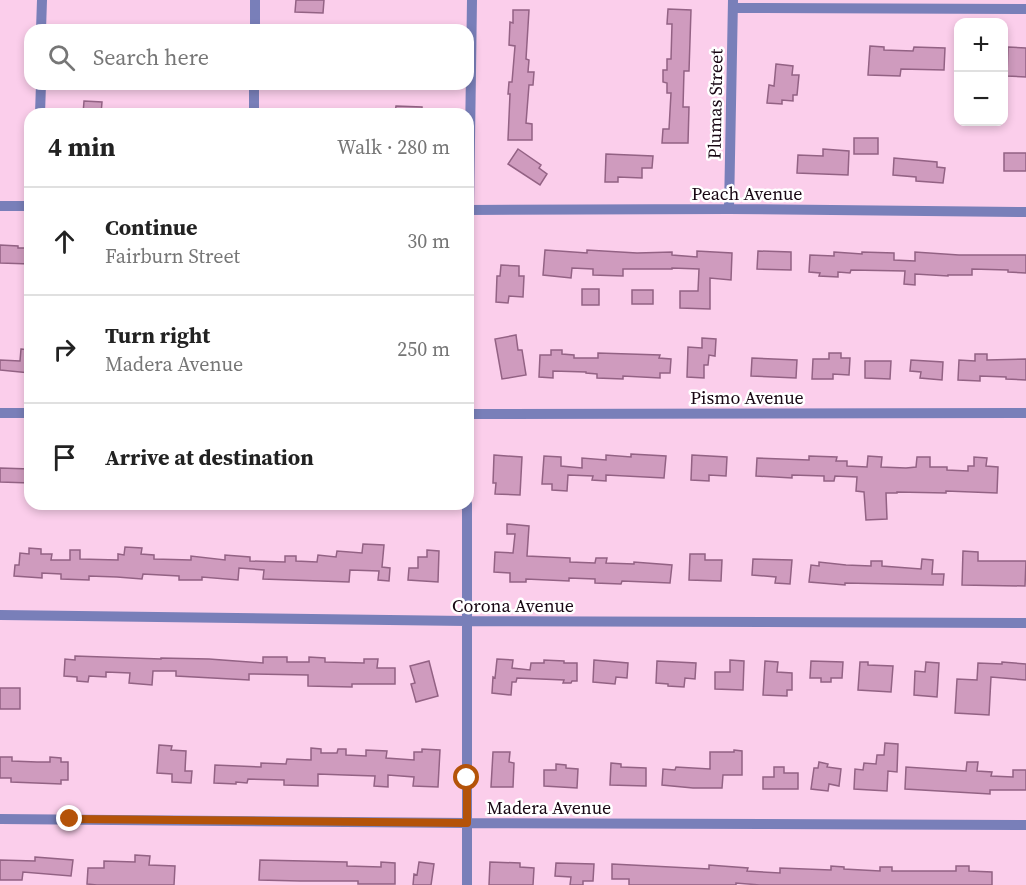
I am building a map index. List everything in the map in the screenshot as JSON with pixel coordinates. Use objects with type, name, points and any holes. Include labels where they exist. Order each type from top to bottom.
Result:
[{"type":"street","points":[[41,24],[42,0]]},
{"type":"street","points":[[255,0],[255,24]]},
{"type":"street","points":[[472,0],[472,24]]},
{"type":"street","points":[[733,4],[1026,9]]},
{"type":"street","name":"Plumas Street","points":[[729,209],[733,4]]},
{"type":"street","points":[[40,108],[41,90]]},
{"type":"street","points":[[254,90],[254,108]]},
{"type":"street","points":[[470,90],[470,108]]},
{"type":"street","points":[[0,206],[24,206]]},
{"type":"street","name":"Peach Avenue","points":[[474,210],[729,209],[1026,212]]},
{"type":"street","points":[[0,413],[24,413]]},
{"type":"street","name":"Pismo Avenue","points":[[474,414],[1026,413]]},
{"type":"street","points":[[467,885],[468,510]]},
{"type":"street","name":"Corona Avenue","points":[[0,615],[466,621],[1026,623]]},
{"type":"street","name":"Madera Avenue","points":[[0,819],[1026,825]]},
{"type":"building","points":[[296,0],[324,0],[323,13],[295,12]]},
{"type":"building","points":[[668,9],[691,10],[689,71],[684,71],[683,107],[689,107],[688,143],[662,143],[663,129],[669,129],[671,93],[667,93],[667,83],[663,82],[663,70],[667,70],[667,59],[671,59],[672,24],[667,24]]},
{"type":"building","points":[[513,10],[529,10],[526,59],[529,60],[528,72],[534,72],[533,85],[529,85],[526,123],[532,124],[532,140],[508,140],[510,94],[508,94],[509,82],[512,82],[515,46],[509,45]]},
{"type":"building","points":[[870,46],[884,47],[884,50],[913,51],[914,47],[945,48],[944,70],[901,69],[900,76],[868,75]]},
{"type":"building","points":[[1008,47],[1026,48],[1026,77],[1008,76]]},
{"type":"building","points":[[776,64],[793,66],[792,75],[799,75],[797,95],[793,95],[793,101],[782,100],[782,104],[767,103],[769,85],[774,86]]},
{"type":"building","points":[[84,101],[102,102],[102,108],[83,108]]},
{"type":"building","points":[[396,106],[422,107],[422,108],[396,108]]},
{"type":"building","points":[[854,138],[878,138],[878,154],[854,154]]},
{"type":"building","points":[[518,149],[541,165],[539,168],[547,174],[540,185],[508,164]]},
{"type":"building","points":[[823,149],[849,151],[848,175],[797,173],[798,155],[823,156]]},
{"type":"building","points":[[1004,153],[1026,153],[1026,171],[1004,171]]},
{"type":"building","points":[[606,154],[653,156],[652,168],[642,168],[642,178],[618,177],[618,182],[605,182]]},
{"type":"building","points":[[894,158],[937,162],[937,167],[945,168],[943,183],[916,181],[916,177],[893,175]]},
{"type":"building","points":[[0,245],[24,248],[24,264],[0,263]]},
{"type":"building","points":[[545,250],[587,253],[587,250],[637,253],[672,252],[672,255],[697,257],[697,251],[732,253],[731,280],[710,278],[710,309],[680,308],[680,291],[698,291],[699,269],[623,269],[623,276],[593,275],[593,269],[572,268],[571,278],[543,275]]},
{"type":"building","points":[[758,251],[791,252],[791,270],[757,269]]},
{"type":"building","points":[[834,252],[894,253],[894,260],[915,261],[915,252],[959,255],[1026,255],[1026,273],[972,269],[972,275],[915,274],[915,285],[904,284],[905,271],[851,270],[850,273],[838,272],[838,277],[819,276],[820,273],[809,272],[810,255],[834,256]]},
{"type":"building","points":[[501,265],[519,266],[519,276],[524,276],[523,297],[509,296],[508,303],[496,302],[497,276],[500,276]]},
{"type":"building","points":[[582,289],[599,289],[599,305],[582,305]]},
{"type":"building","points":[[632,290],[653,290],[653,304],[632,304]]},
{"type":"building","points":[[516,335],[518,350],[522,350],[526,375],[502,379],[495,339]]},
{"type":"building","points":[[702,338],[716,339],[715,356],[709,355],[708,365],[704,365],[704,378],[687,377],[688,347],[702,348]]},
{"type":"building","points":[[21,349],[24,349],[24,372],[0,370],[0,360],[20,361]]},
{"type":"building","points":[[551,350],[562,350],[562,354],[574,355],[574,358],[598,358],[598,353],[660,355],[659,358],[671,359],[670,373],[660,373],[660,378],[623,376],[623,379],[597,378],[597,374],[586,372],[553,371],[553,378],[539,377],[540,355],[551,355]]},
{"type":"building","points":[[829,353],[841,353],[841,358],[850,358],[849,375],[833,374],[833,379],[812,379],[813,359],[829,359]]},
{"type":"building","points":[[975,354],[987,354],[987,360],[1026,359],[1026,380],[980,376],[980,381],[958,380],[959,360],[975,361]]},
{"type":"building","points":[[752,358],[797,360],[796,378],[751,376]]},
{"type":"building","points":[[911,360],[943,362],[942,380],[920,378],[921,372],[910,371]]},
{"type":"building","points":[[865,361],[891,361],[890,379],[865,378]]},
{"type":"building","points":[[631,454],[666,456],[664,478],[606,475],[606,481],[592,480],[593,476],[568,475],[567,491],[552,490],[552,484],[542,484],[544,456],[561,457],[561,466],[582,468],[582,458],[606,460],[606,455],[631,457]]},
{"type":"building","points":[[494,455],[522,457],[520,495],[495,494]]},
{"type":"building","points":[[692,455],[727,457],[726,476],[709,475],[709,481],[691,480]]},
{"type":"building","points":[[809,456],[837,457],[836,461],[847,461],[847,466],[867,467],[868,456],[882,457],[881,467],[906,468],[916,467],[917,457],[930,457],[930,467],[968,471],[968,466],[974,466],[974,457],[987,458],[986,466],[998,467],[997,493],[946,491],[946,493],[886,493],[887,519],[866,520],[864,492],[856,491],[857,477],[835,476],[834,481],[824,481],[824,476],[792,475],[792,478],[756,476],[757,458],[809,460]]},
{"type":"building","points":[[0,468],[24,469],[24,483],[0,482]]},
{"type":"building","points":[[507,524],[529,526],[527,556],[570,558],[570,562],[595,563],[596,558],[607,558],[606,563],[634,564],[634,562],[672,565],[670,583],[622,581],[621,584],[595,583],[595,579],[569,578],[569,581],[526,579],[526,582],[510,582],[510,573],[494,572],[495,552],[513,553],[515,534],[507,534]]},
{"type":"building","points":[[363,544],[384,545],[382,567],[390,568],[389,581],[378,580],[379,571],[350,570],[349,582],[263,579],[264,570],[239,568],[238,580],[202,577],[202,580],[179,580],[179,576],[143,574],[142,579],[89,576],[89,580],[61,579],[61,574],[42,573],[42,578],[14,576],[15,565],[19,565],[20,553],[29,554],[29,548],[41,549],[41,554],[52,554],[51,560],[70,560],[70,550],[80,550],[80,559],[118,560],[118,554],[124,555],[125,547],[142,548],[141,554],[154,555],[154,559],[191,560],[191,556],[225,560],[225,555],[250,557],[250,561],[285,562],[285,556],[296,556],[296,561],[317,562],[318,555],[336,557],[337,551],[362,553]]},
{"type":"building","points":[[427,550],[439,551],[438,582],[408,580],[409,568],[418,568],[418,557],[427,557]]},
{"type":"building","points":[[963,551],[978,552],[978,561],[1026,561],[1025,586],[962,585]]},
{"type":"building","points":[[690,554],[705,554],[705,560],[722,560],[721,581],[689,580]]},
{"type":"building","points":[[753,559],[792,560],[790,584],[775,583],[776,577],[752,575]]},
{"type":"building","points":[[922,559],[933,560],[932,574],[944,574],[943,585],[845,583],[845,585],[809,582],[811,565],[819,566],[819,562],[871,566],[871,561],[882,561],[882,566],[921,569]]},
{"type":"building","points":[[75,656],[209,659],[263,663],[263,657],[287,657],[287,662],[309,662],[309,657],[325,658],[325,662],[364,663],[364,659],[378,659],[377,668],[395,668],[395,684],[352,684],[352,687],[308,686],[308,675],[249,674],[249,680],[176,676],[176,671],[153,671],[152,685],[129,683],[130,673],[106,672],[106,677],[89,676],[88,682],[77,681],[77,677],[64,676],[65,659],[75,660]]},
{"type":"building","points":[[497,659],[513,660],[512,668],[530,670],[531,663],[544,663],[544,660],[577,663],[577,681],[563,683],[564,680],[517,678],[516,682],[512,682],[511,695],[492,693]]},
{"type":"building","points":[[594,660],[628,663],[627,678],[616,677],[615,684],[593,682]]},
{"type":"building","points":[[730,660],[744,661],[743,690],[715,689],[715,672],[730,672]]},
{"type":"building","points":[[429,661],[438,696],[416,702],[411,684],[415,683],[410,666]]},
{"type":"building","points":[[657,661],[696,663],[695,679],[685,678],[684,687],[656,683]]},
{"type":"building","points":[[765,661],[778,662],[777,672],[792,673],[792,690],[787,690],[787,696],[763,695]]},
{"type":"building","points":[[811,661],[843,662],[842,678],[831,678],[831,682],[821,682],[821,678],[810,678]]},
{"type":"building","points":[[860,662],[868,662],[868,665],[893,666],[891,692],[858,690]]},
{"type":"building","points":[[926,662],[939,663],[937,697],[914,695],[915,671],[925,672]]},
{"type":"building","points":[[1002,662],[1026,664],[1026,680],[991,677],[989,715],[955,713],[957,679],[977,680],[978,663],[1002,664]]},
{"type":"building","points":[[0,688],[20,688],[20,709],[0,709]]},
{"type":"building","points":[[885,743],[898,744],[897,772],[888,771],[887,791],[854,789],[855,769],[863,770],[864,763],[876,764],[877,755],[884,755]]},
{"type":"building","points":[[159,745],[172,746],[171,750],[186,751],[185,771],[192,771],[191,783],[172,782],[172,774],[157,773]]},
{"type":"building","points":[[311,748],[321,749],[321,753],[337,753],[338,749],[346,749],[346,755],[366,756],[366,750],[387,751],[386,758],[414,760],[414,752],[422,752],[422,749],[440,750],[438,787],[413,786],[414,777],[388,775],[388,787],[374,786],[375,776],[318,774],[318,786],[284,785],[284,780],[248,779],[247,783],[214,783],[215,765],[261,767],[261,763],[286,764],[287,759],[311,760]]},
{"type":"building","points":[[734,750],[742,751],[742,775],[723,775],[722,788],[662,785],[663,769],[675,770],[676,767],[710,769],[710,752],[734,752]]},
{"type":"building","points":[[493,752],[510,752],[509,762],[514,763],[513,787],[491,787]]},
{"type":"building","points":[[0,757],[12,757],[12,761],[37,762],[50,762],[50,757],[61,758],[61,762],[68,762],[68,780],[61,780],[61,784],[11,782],[11,778],[0,778]]},
{"type":"building","points":[[819,762],[828,764],[827,767],[841,769],[839,786],[829,784],[828,791],[811,789],[814,768],[818,768]]},
{"type":"building","points":[[967,762],[978,762],[977,771],[992,772],[991,776],[1013,777],[1013,770],[1026,770],[1026,790],[990,790],[990,794],[905,789],[906,767],[966,771]]},
{"type":"building","points":[[611,763],[621,764],[621,767],[646,768],[646,786],[610,785]]},
{"type":"building","points":[[556,764],[578,769],[577,788],[544,786],[544,770],[556,770]]},
{"type":"building","points":[[774,767],[784,767],[784,773],[798,773],[798,789],[763,789],[763,777],[774,777]]},
{"type":"building","points":[[135,855],[150,856],[149,865],[175,866],[174,885],[87,884],[88,868],[104,868],[104,861],[135,862]]},
{"type":"building","points":[[35,857],[73,860],[71,876],[23,872],[22,880],[0,880],[0,860],[35,861]]},
{"type":"building","points":[[260,860],[347,862],[347,866],[381,867],[381,862],[395,863],[395,884],[358,884],[358,881],[259,880]]},
{"type":"building","points":[[419,862],[434,864],[431,885],[413,885],[414,874],[417,875]]},
{"type":"building","points":[[490,862],[520,863],[520,867],[534,868],[533,885],[489,885]]},
{"type":"building","points":[[556,863],[594,864],[593,881],[583,881],[583,885],[570,885],[571,877],[555,876]]},
{"type":"building","points":[[612,864],[709,869],[709,865],[780,873],[780,868],[831,870],[831,866],[880,871],[880,867],[892,867],[892,871],[956,871],[956,866],[969,866],[969,871],[992,872],[992,885],[760,885],[736,883],[736,885],[629,885],[629,879],[612,879]]},
{"type":"route","points":[[70,819],[467,823],[467,778]]}]
